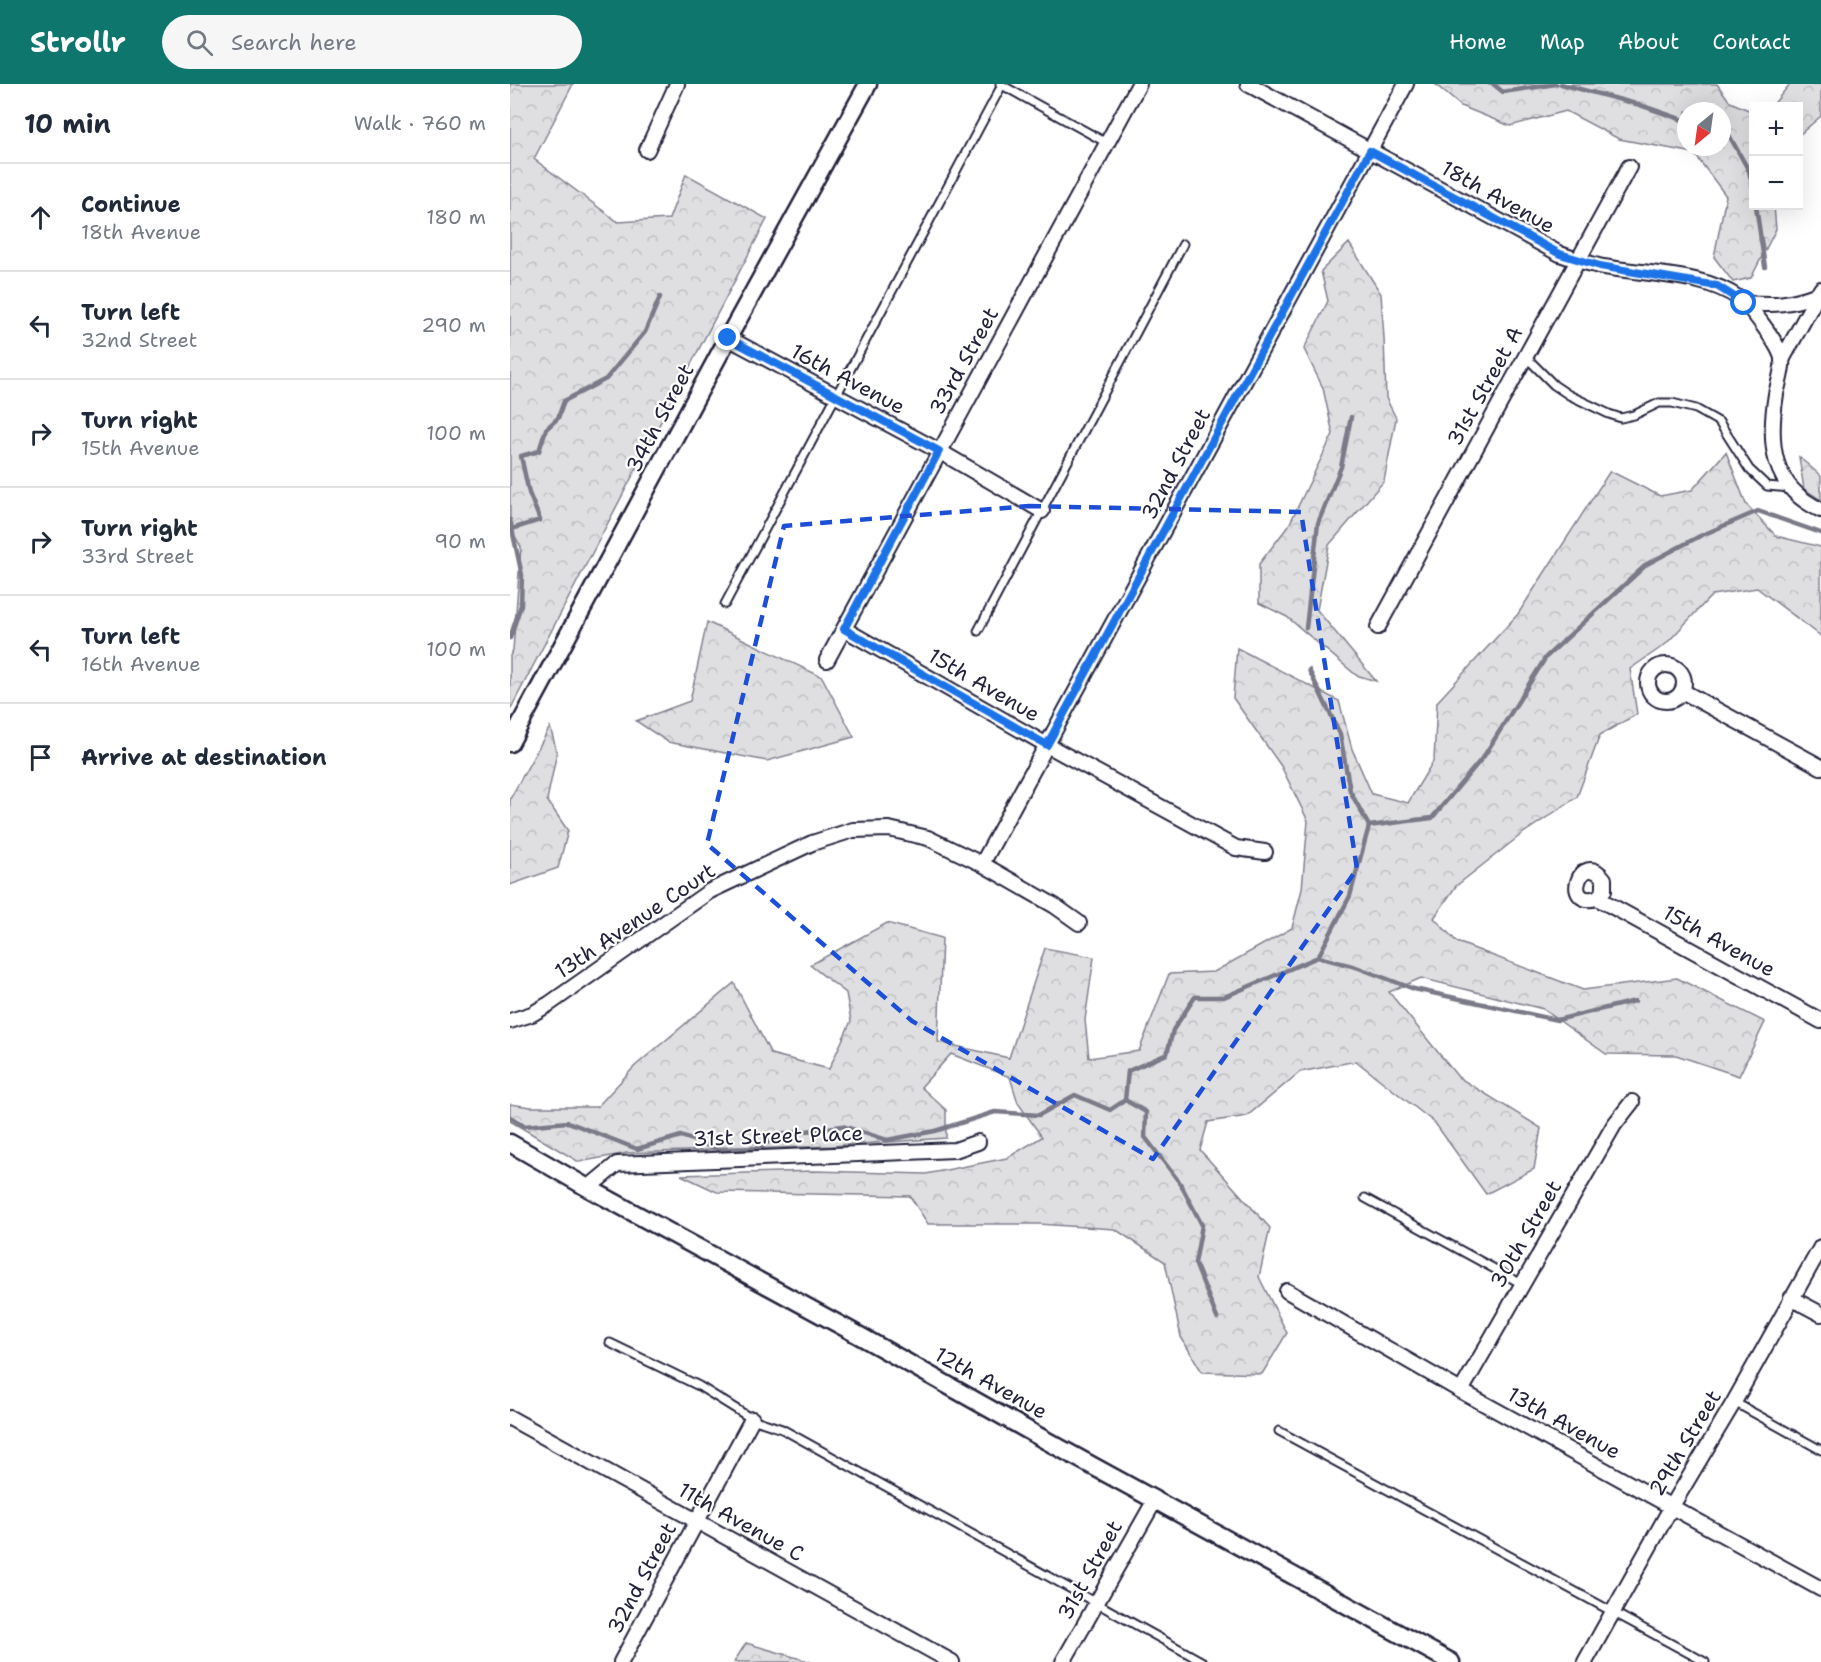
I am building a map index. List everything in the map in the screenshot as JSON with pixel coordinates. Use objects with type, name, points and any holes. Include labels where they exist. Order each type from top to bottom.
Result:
[{"type":"street","points":[[647,150],[677,84]]},
{"type":"street","name":"34th Street","points":[[510,743],[868,84]]},
{"type":"street","name":"33rd Street","points":[[827,660],[1139,84]]},
{"type":"street","name":"18th Avenue","points":[[1248,84],[1560,254],[1600,266],[1717,286],[1744,303],[1776,344],[1782,360]]},
{"type":"street","name":"32nd Street","points":[[982,864],[1406,84]]},
{"type":"street","name":"31st Street A","points":[[1378,627],[1629,167]]},
{"type":"street","points":[[1820,291],[1782,360],[1772,415],[1773,441],[1778,470],[1790,488],[1810,505],[1821,510]]},
{"type":"street","name":"18th Avenue","points":[[1744,303],[1774,305],[1795,303],[1820,291]]},
{"type":"street","name":"16th Avenue","points":[[728,338],[939,451],[1042,511]]},
{"type":"street","name":"15th Avenue","points":[[844,629],[1047,745],[1236,848],[1265,852]]},
{"type":"street","points":[[1682,691],[1821,767]]},
{"type":"street","name":"13th Avenue Court","points":[[510,1021],[532,1014],[549,1004],[710,891],[812,843],[854,830],[875,828],[909,832],[953,848],[1055,906],[1079,923]]},
{"type":"street","name":"15th Avenue","points":[[1597,898],[1821,1021]]},
{"type":"street","name":"30th Street","points":[[1461,1390],[1614,1125],[1632,1102]]},
{"type":"street","name":"31st Street Place","points":[[588,1188],[617,1164],[954,1150],[978,1142]]},
{"type":"street","name":"12th Avenue","points":[[510,1143],[1450,1662]]},
{"type":"street","name":"29th Street","points":[[1585,1662],[1821,1246]]},
{"type":"street","name":"13th Avenue","points":[[1287,1291],[1821,1589]]},
{"type":"street","points":[[1791,1298],[1821,1314]]},
{"type":"street","name":"11th Avenue C","points":[[510,1418],[952,1662]]},
{"type":"street","name":"32nd Street","points":[[621,1662],[752,1419]]},
{"type":"street","name":"31st Street","points":[[1063,1662],[1155,1500]]},
{"type":"lane","points":[[725,603],[1001,85],[1107,143]]},
{"type":"lane","points":[[978,631],[1183,244]]},
{"type":"lane","points":[[1525,356],[1562,390],[1621,418],[1659,404],[1672,403],[1696,409],[1719,422],[1749,469],[1767,486],[1790,488]]},
{"type":"lane","points":[[1365,1198],[1522,1284]]},
{"type":"lane","points":[[610,1343],[699,1386],[752,1419],[782,1429],[1203,1662]]},
{"type":"lane","points":[[1734,1402],[1821,1450]]},
{"type":"lane","points":[[1279,1431],[1705,1662]]},
{"type":"highlighted area","points":[[1029,506],[1301,512],[1357,869],[1153,1159],[912,1021],[707,844],[784,526]]},
{"type":"green space","points":[[510,84],[573,84],[534,159],[618,222],[669,219],[686,174],[767,219],[510,710],[510,656],[513,650],[521,547],[510,527]]},
{"type":"green space","points":[[1435,84],[1717,84],[1730,102],[1677,102],[1677,150],[1619,139],[1566,111],[1510,126],[1461,106]]},
{"type":"green space","points":[[1790,84],[1821,84],[1821,116],[1803,132],[1803,102],[1775,102]]},
{"type":"green space","points":[[1731,102],[1749,110],[1749,210],[1774,210],[1776,229],[1751,278],[1733,282],[1714,257],[1726,196],[1696,156],[1731,156]]},
{"type":"green space","points":[[1349,243],[1381,294],[1386,398],[1396,418],[1384,481],[1329,545],[1317,610],[1376,681],[1356,675],[1287,617],[1259,603],[1259,564],[1289,525],[1333,434],[1323,388],[1304,349],[1328,301],[1321,271]]},
{"type":"green space","points":[[1726,452],[1746,504],[1776,536],[1821,547],[1821,636],[1757,588],[1712,595],[1666,644],[1630,669],[1637,714],[1600,735],[1577,797],[1522,834],[1456,886],[1434,918],[1457,942],[1583,990],[1677,978],[1765,1022],[1739,1076],[1676,1055],[1606,1054],[1543,1009],[1421,978],[1389,992],[1458,1077],[1541,1128],[1534,1169],[1486,1194],[1435,1123],[1356,1061],[1300,1072],[1247,1116],[1208,1122],[1200,1150],[1270,1228],[1259,1277],[1287,1333],[1262,1374],[1202,1372],[1181,1337],[1165,1262],[1115,1229],[1038,1224],[928,1224],[910,1196],[717,1192],[681,1175],[814,1171],[926,1174],[1007,1158],[1042,1137],[1018,1103],[1010,1077],[951,1054],[921,1087],[946,1110],[946,1138],[832,1146],[627,1153],[579,1162],[510,1121],[510,1104],[531,1107],[597,1107],[635,1066],[734,983],[771,1054],[829,1069],[851,1021],[846,993],[810,965],[887,923],[942,938],[938,1042],[1009,1058],[1045,948],[1094,957],[1085,1020],[1089,1058],[1139,1051],[1169,974],[1214,972],[1292,928],[1302,889],[1308,821],[1281,766],[1233,698],[1237,648],[1339,701],[1352,749],[1372,794],[1408,803],[1434,760],[1437,702],[1518,614],[1610,471],[1660,496],[1692,490]]},
{"type":"green space","points":[[1799,457],[1821,476],[1821,500],[1804,489]]},
{"type":"green space","points":[[707,622],[822,677],[854,737],[767,761],[668,742],[636,721],[690,701]]},
{"type":"green space","points":[[550,727],[557,752],[547,800],[568,831],[558,868],[510,885],[510,799]]},
{"type":"green space","points":[[746,1643],[811,1662],[734,1662]]},
{"type":"waterway","points":[[1493,84],[1503,92],[1556,84]]},
{"type":"waterway","points":[[1561,84],[1640,105],[1677,118]]},
{"type":"waterway","points":[[1731,139],[1749,171]]},
{"type":"waterway","points":[[1757,210],[1765,267]]},
{"type":"waterway","points":[[512,529],[540,520],[529,493],[521,456],[539,451],[546,429],[558,418],[564,401],[606,379],[645,332],[660,297]]},
{"type":"waterway","points":[[1306,628],[1318,523],[1341,467],[1351,417]]},
{"type":"waterway","points":[[510,1117],[524,1126],[568,1122],[637,1149],[681,1136],[717,1149],[760,1148],[778,1135],[842,1126],[887,1140],[935,1131],[995,1112],[1039,1115],[1075,1095],[1110,1110],[1125,1100],[1128,1071],[1167,1054],[1173,1030],[1195,997],[1224,997],[1318,957],[1350,896],[1369,826],[1432,818],[1484,756],[1546,657],[1647,564],[1700,536],[1758,511],[1821,533]]},
{"type":"waterway","points":[[510,520],[522,575],[521,605],[510,638]]},
{"type":"waterway","points":[[1309,670],[1340,734],[1350,791],[1369,826]]},
{"type":"waterway","points":[[1318,957],[1356,967],[1414,989],[1557,1020],[1635,1001]]},
{"type":"waterway","points":[[1125,1100],[1146,1112],[1145,1137],[1180,1183],[1202,1225],[1195,1263],[1217,1318]]},
{"type":"route","points":[[728,338],[939,451],[844,629],[1047,745],[1370,151],[1560,254],[1600,266],[1717,286],[1744,303]]}]
